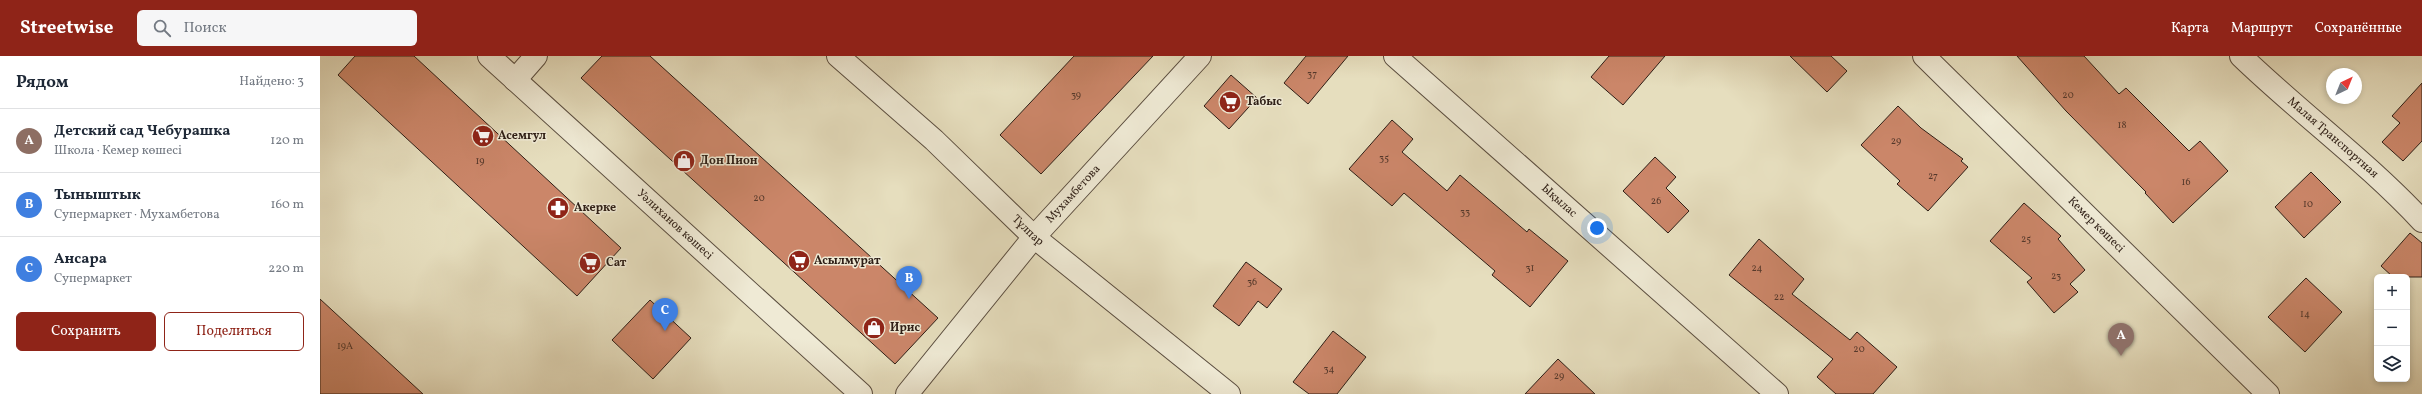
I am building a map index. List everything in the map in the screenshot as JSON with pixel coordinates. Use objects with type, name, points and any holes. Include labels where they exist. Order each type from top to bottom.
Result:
[{"type":"street","name":"Уәлиханов көшесі","points":[[489,56],[861,394]]},
{"type":"street","points":[[515,80],[536,56]]},
{"type":"street","name":"Тұлпар","points":[[838,56],[934,140],[1034,237],[1229,394]]},
{"type":"street","name":"Мухамбетова","points":[[907,394],[1034,237],[1200,56]]},
{"type":"street","name":"Ықылас","points":[[1395,56],[1777,394]]},
{"type":"street","name":"Кемер көшесі","points":[[1924,56],[2268,394]]},
{"type":"street","name":"Малая Транспортная","points":[[2241,56],[2273,87],[2396,192],[2422,220]]},
{"type":"building","points":[[355,56],[414,56],[621,248],[577,296],[338,75]]},
{"type":"building","points":[[602,56],[650,56],[938,318],[895,364],[581,78]]},
{"type":"building","points":[[1074,56],[1153,56],[1041,174],[1000,135]]},
{"type":"building","points":[[1306,56],[1348,56],[1308,104],[1284,83]]},
{"type":"building","points":[[1609,56],[1665,56],[1623,105],[1591,77]]},
{"type":"building","points":[[1790,56],[1831,56],[1847,71],[1827,92]]},
{"type":"building","points":[[2017,56],[2084,56],[2119,94],[2126,88],[2189,151],[2200,141],[2228,171],[2173,223],[2145,193],[2146,192],[2066,111]]},
{"type":"building","name":"Табыс","points":[[1231,75],[1257,98],[1229,129],[1204,106]]},
{"type":"building","points":[[2422,83],[2422,141],[2403,161],[2382,142],[2400,123],[2392,116]]},
{"type":"building","points":[[1898,106],[1921,128],[1963,159],[1961,161],[1968,167],[1928,211],[1897,184],[1900,181],[1861,145]]},
{"type":"building","points":[[1392,120],[1413,139],[1402,152],[1447,191],[1460,175],[1527,232],[1529,229],[1568,261],[1530,307],[1492,275],[1495,271],[1404,193],[1392,206],[1349,169]]},
{"type":"building","points":[[1655,157],[1676,177],[1666,188],[1689,211],[1668,233],[1623,191]]},
{"type":"building","points":[[2311,172],[2341,202],[2304,238],[2275,207]]},
{"type":"building","points":[[2024,203],[2061,236],[2058,239],[2085,270],[2070,284],[2078,292],[2054,313],[2027,282],[2032,278],[1990,241]]},
{"type":"building","points":[[2410,233],[2422,243],[2422,277],[2410,277],[2410,274],[2390,274],[2381,266]]},
{"type":"building","points":[[1759,239],[1804,279],[1792,294],[1850,340],[1857,332],[1897,367],[1873,394],[1836,394],[1817,377],[1833,359],[1729,275]]},
{"type":"building","points":[[1246,262],[1282,289],[1267,308],[1258,301],[1239,326],[1213,306]]},
{"type":"building","points":[[2306,278],[2342,312],[2305,352],[2268,317]]},
{"type":"building","points":[[320,299],[423,394],[320,394]]},
{"type":"building","points":[[650,300],[691,338],[653,379],[612,340]]},
{"type":"building","points":[[1333,331],[1366,357],[1337,394],[1309,394],[1293,382]]},
{"type":"building","points":[[1558,359],[1595,394],[1525,394]]},
{"type":"place","name":"Табыс","points":[[1230,102]]},
{"type":"place","name":"Асемгул","points":[[483,136]]},
{"type":"place","name":"Дон Пион","points":[[684,161]]},
{"type":"place","name":"Акерке","points":[[558,208]]},
{"type":"place","name":"Асылмурат","points":[[799,261]]},
{"type":"place","name":"Сат","points":[[590,263]]},
{"type":"place","name":"Тыныштык","points":[[909,299]]},
{"type":"place","name":"Ирис","points":[[874,328]]},
{"type":"place","name":"Ансара","points":[[665,331]]},
{"type":"place","name":"Детский сад Чебурашка","points":[[2121,356]]}]
